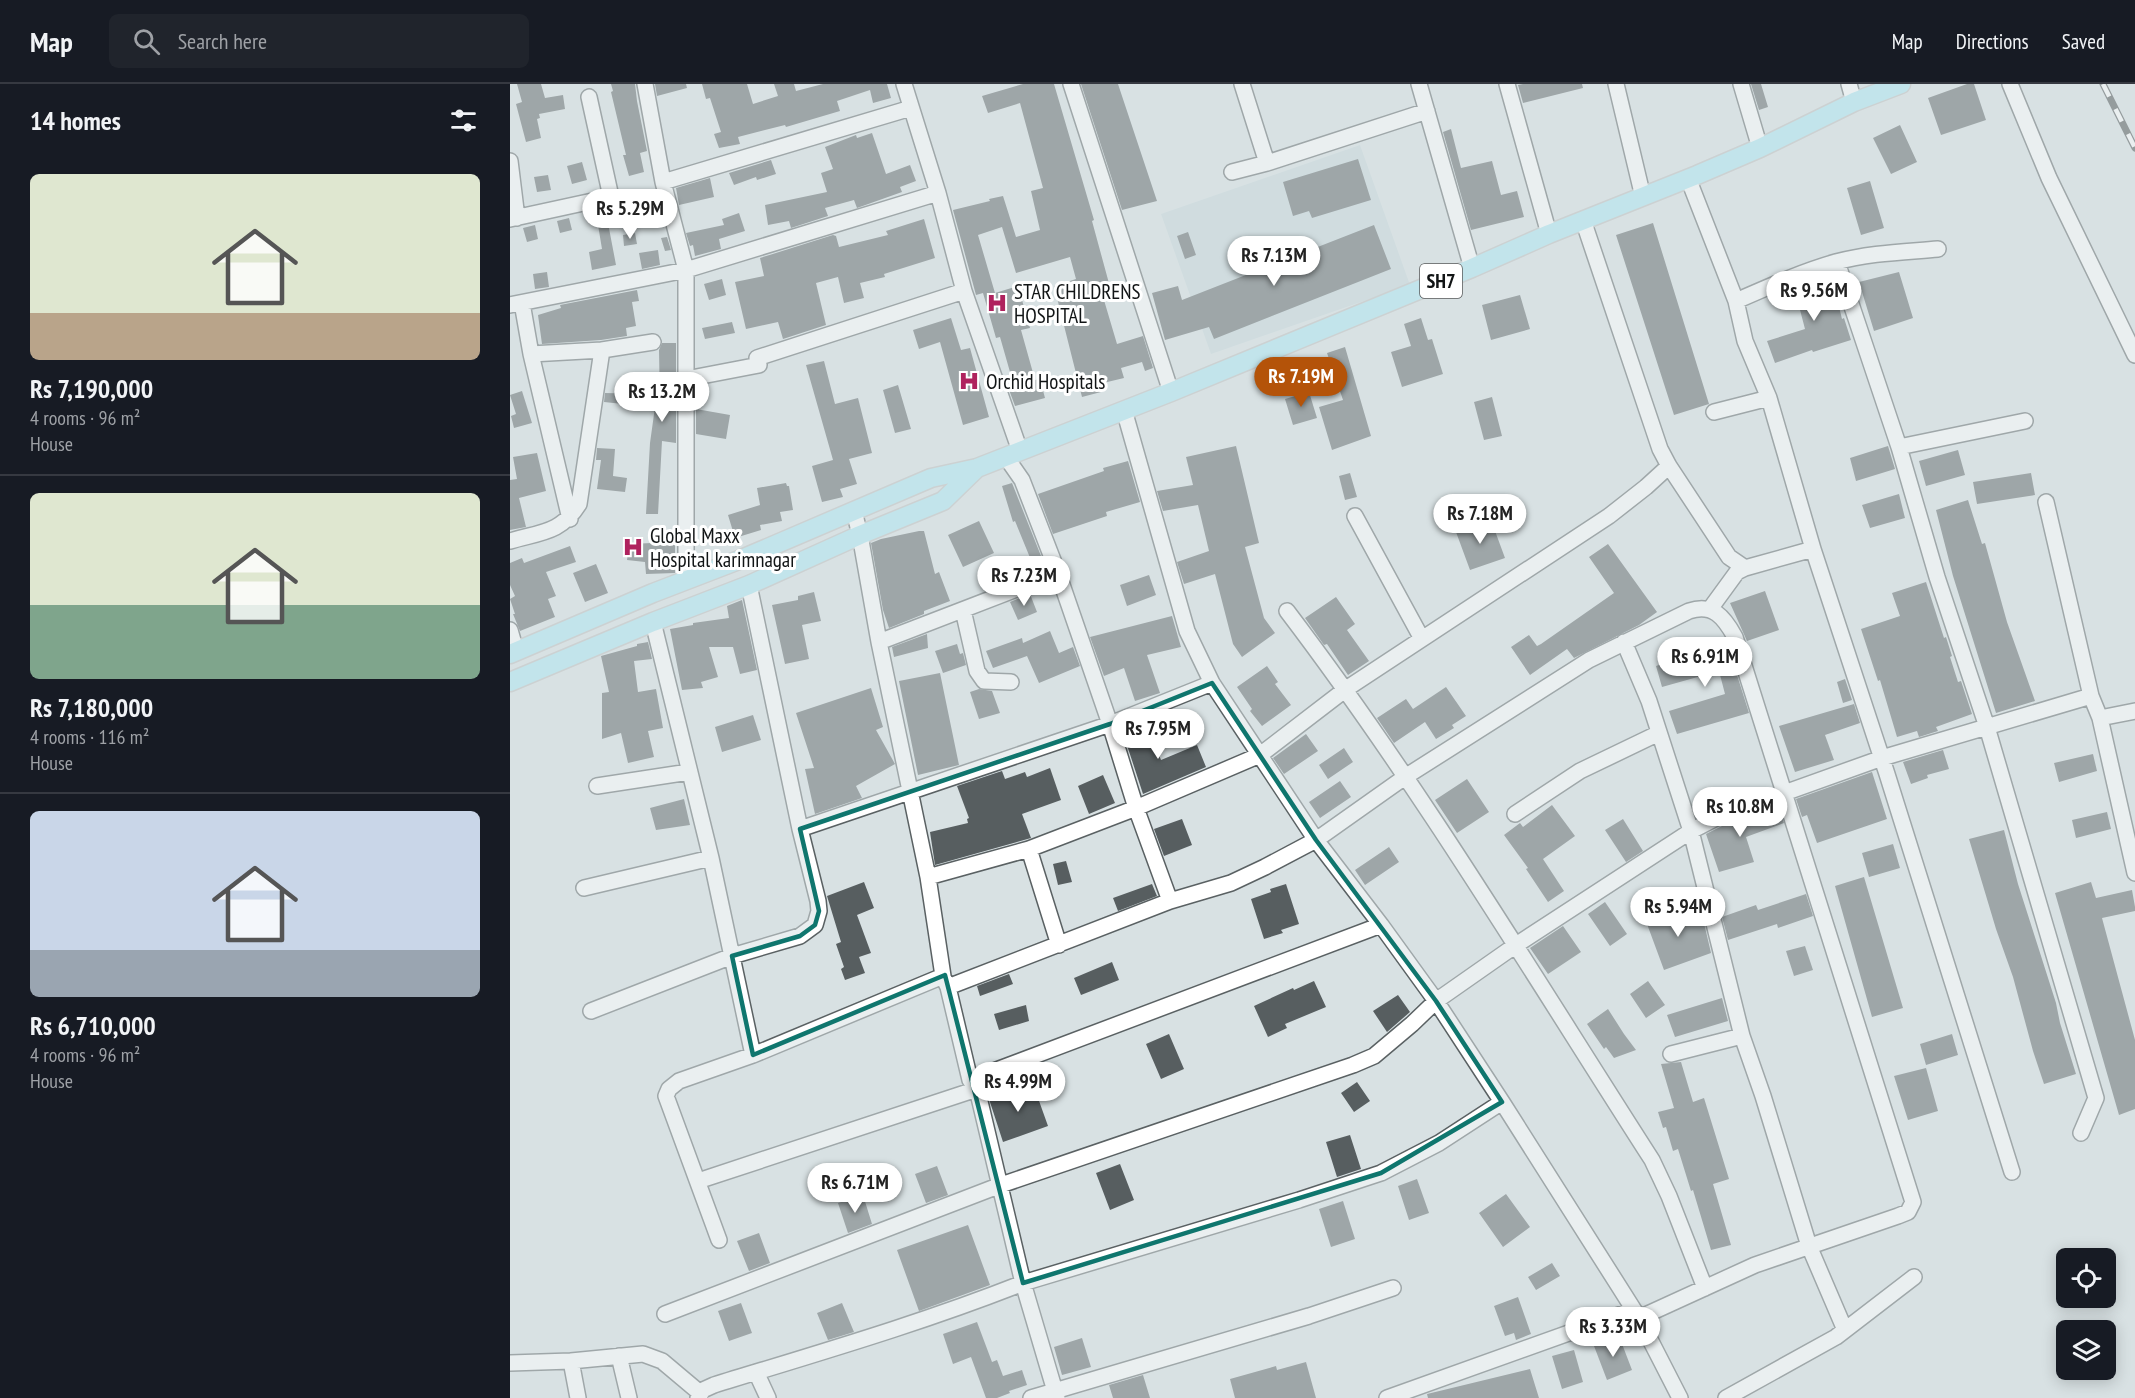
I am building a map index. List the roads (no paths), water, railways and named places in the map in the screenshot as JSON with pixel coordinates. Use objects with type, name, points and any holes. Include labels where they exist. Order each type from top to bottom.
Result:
[{"type":"main road","name":"SH7","points":[[513,652],[744,558],[931,478],[977,468],[1171,392],[1689,178],[1760,148],[1854,102],[1901,84]]},
{"type":"main road","name":"SH7","points":[[510,682],[653,622],[749,585],[943,501],[977,468]]},
{"type":"street","points":[[645,84],[663,182],[686,270],[686,580]]},
{"type":"street","points":[[904,84],[938,193],[964,291],[1013,454],[1058,573],[1136,808],[1170,901]]},
{"type":"street","points":[[1071,84],[1171,392]]},
{"type":"street","points":[[1242,84],[1267,164]]},
{"type":"street","points":[[1419,84],[1472,268]]},
{"type":"street","points":[[1507,84],[1550,234]]},
{"type":"street","points":[[1616,84],[1643,197]]},
{"type":"street","points":[[1741,84],[1760,148]]},
{"type":"street","points":[[1849,84],[1854,102]]},
{"type":"street","points":[[2010,84],[2049,178],[2135,355]]},
{"type":"street","points":[[510,161],[513,219],[611,197],[589,97]]},
{"type":"street","points":[[663,182],[911,108]]},
{"type":"street","points":[[1232,172],[1267,164],[1427,111]]},
{"type":"street","points":[[1689,178],[1736,302],[1745,341],[1769,398],[1813,549],[1882,758],[2013,1172]]},
{"type":"street","points":[[570,519],[531,354],[516,304],[686,270],[938,193]]},
{"type":"street","points":[[1584,220],[1660,449],[1729,557],[1745,567]]},
{"type":"street","points":[[1736,302],[1785,280],[1837,262],[1877,255],[1938,249]]},
{"type":"street","points":[[1837,262],[1899,447],[1937,577],[1987,727],[2096,1098],[2081,1133]]},
{"type":"street","points":[[686,379],[758,361],[964,291]]},
{"type":"street","points":[[531,354],[602,350],[653,342]]},
{"type":"street","points":[[510,541],[556,528],[570,519],[579,504],[602,350]]},
{"type":"street","points":[[1714,412],[1769,398]]},
{"type":"street","points":[[1124,410],[1187,631],[1212,683],[1316,840],[1436,1001],[1636,1314],[1680,1398]]},
{"type":"street","points":[[1899,447],[2025,421]]},
{"type":"street","points":[[928,877],[1029,849],[1136,808],[1260,755],[1346,689],[1608,516],[1646,487],[1669,465]]},
{"type":"street","points":[[2046,502],[2091,696],[2100,718],[2135,873]]},
{"type":"street","points":[[854,511],[928,877],[945,982],[1023,1283],[1056,1394]]},
{"type":"street","points":[[1355,516],[1422,639]]},
{"type":"street","points":[[1710,609],[1737,572],[1745,567],[1813,549]]},
{"type":"street","points":[[879,642],[1058,573]]},
{"type":"street","points":[[591,1011],[732,956],[800,936],[814,925],[819,911],[749,585]]},
{"type":"street","points":[[719,1240],[666,1096],[669,1089],[679,1081],[945,982],[1059,945],[1170,901],[1231,883],[1316,840],[1405,777],[1605,651],[1689,611],[1700,607],[1710,609],[1720,615],[1735,637],[1912,1202],[1908,1212],[1755,1265],[1705,1288],[1636,1314],[1388,1398]]},
{"type":"street","points":[[963,610],[977,671],[984,681],[1011,682]]},
{"type":"street","points":[[1287,611],[1346,689],[1405,777],[1516,945],[1652,1160],[1669,1196],[1705,1288]]},
{"type":"street","points":[[653,622],[711,858],[753,1054]]},
{"type":"street","points":[[510,630],[513,652]]},
{"type":"street","points":[[1624,642],[1649,701],[1691,831],[1742,1036],[1809,1246],[1845,1330]]},
{"type":"street","points":[[800,829],[1110,724],[1212,683]]},
{"type":"street","points":[[665,1314],[998,1186],[1374,1056],[1436,1001],[1516,945],[1691,831],[1720,816],[1882,758],[2091,696]]},
{"type":"street","points":[[2100,718],[2135,711]]},
{"type":"street","points":[[1515,814],[1580,771],[1659,733]]},
{"type":"street","points":[[597,786],[689,772]]},
{"type":"street","points":[[1029,849],[1059,945]]},
{"type":"street","points":[[584,888],[711,858]]},
{"type":"street","points":[[698,1181],[973,1084],[1381,926]]},
{"type":"street","points":[[1671,1054],[1742,1036]]},
{"type":"street","points":[[510,1363],[571,1361],[643,1354],[654,1356],[662,1361],[699,1396],[714,1385],[871,1336],[1023,1283],[1381,1173],[1440,1143],[1502,1102]]},
{"type":"street","points":[[1726,1398],[1845,1330],[1914,1278]]},
{"type":"street","points":[[1031,1398],[1056,1394],[1309,1317],[1393,1288]]},
{"type":"street","points":[[619,1356],[629,1398]]},
{"type":"street","points":[[571,1361],[578,1398]]},
{"type":"street","points":[[756,1372],[768,1398]]},
{"type":"railway","points":[[2103,84],[2135,148]]},
{"type":"place","name":"STAR CHILDRENS HOSPITAL","points":[[997,303]]},
{"type":"place","name":"Orchid Hospitals","points":[[969,381]]},
{"type":"place","name":"Global Maxx Hospital karimnagar","points":[[633,547]]}]
